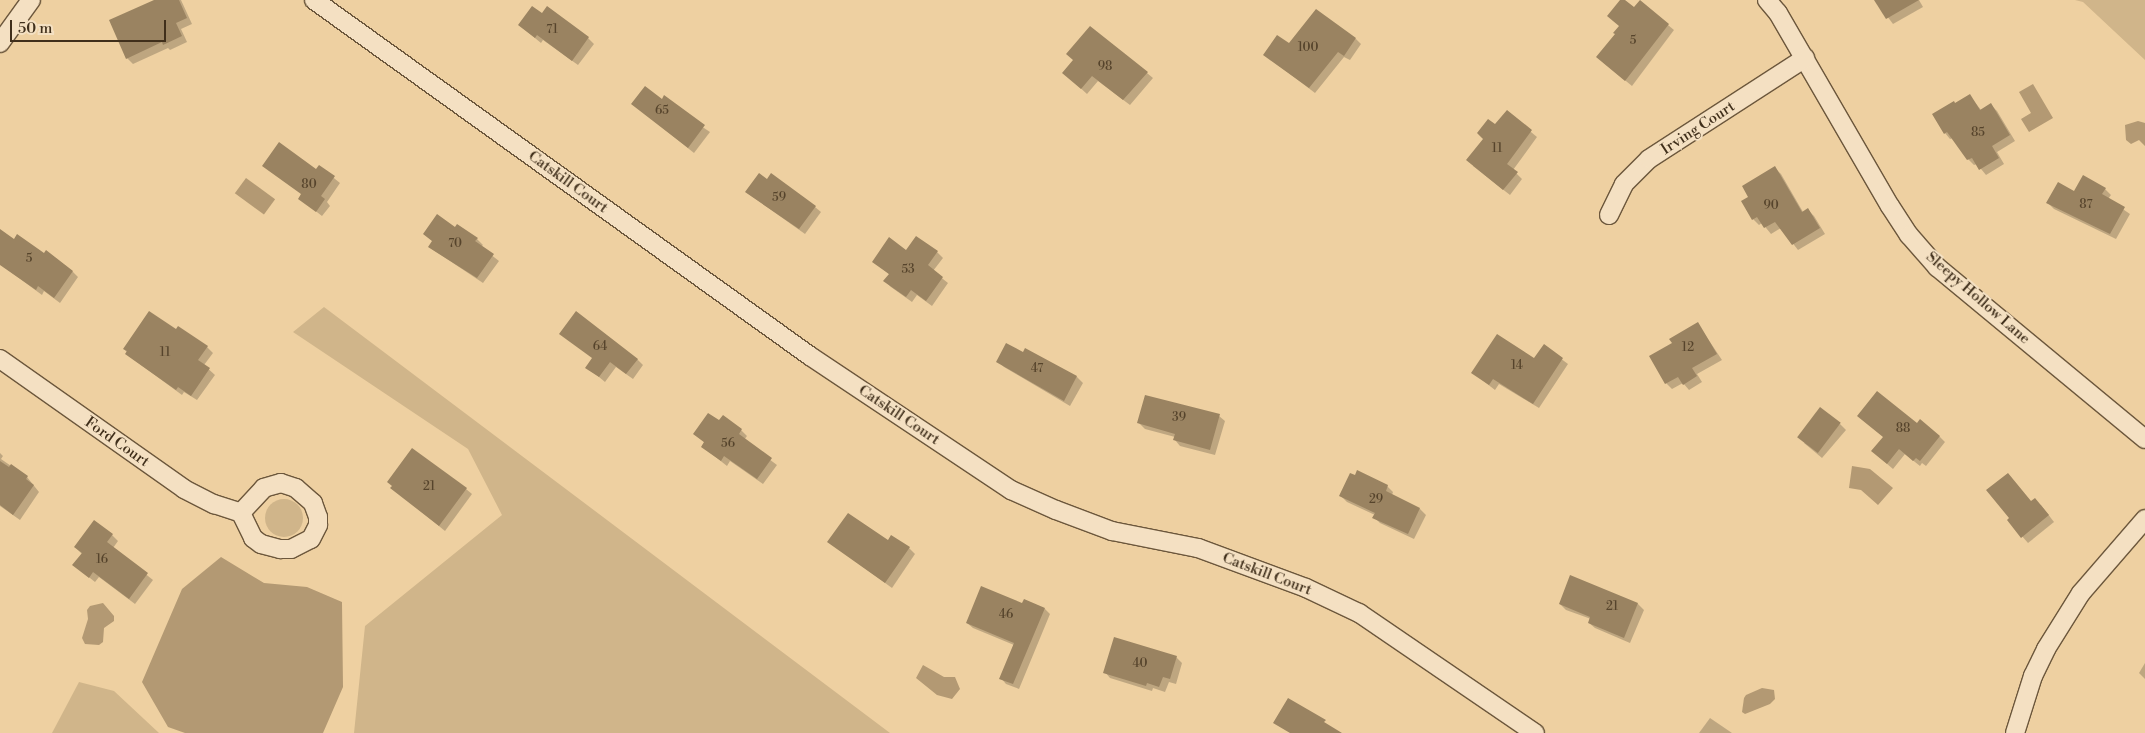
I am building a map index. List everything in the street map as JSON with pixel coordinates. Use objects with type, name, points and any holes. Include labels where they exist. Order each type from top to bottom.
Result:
[{"type":"street","points":[[0,43],[31,0]]},
{"type":"street","name":"Catskill Court","points":[[314,0],[810,356],[1011,490],[1056,510],[1112,531],[1198,548],[1306,588],[1359,613],[1535,733]]},
{"type":"street","name":"Sleepy Hollow Lane","points":[[1767,0],[1778,13],[1890,206],[1909,235],[1937,267],[2145,439]]},
{"type":"street","name":"Irving Court","points":[[1609,215],[1624,184],[1649,159],[1805,58]]},
{"type":"street","name":"Ford Court","points":[[0,359],[184,489],[214,504],[241,513]]},
{"type":"street","points":[[281,483],[296,488],[313,503],[318,516],[318,525],[311,539],[302,545],[280,550],[261,544],[254,538],[241,513],[264,488],[281,483]]},
{"type":"street","points":[[2015,733],[2033,676],[2046,649],[2081,593],[2145,519]]},
{"type":"shaded area","points":[[2075,0],[2145,0],[2145,60],[2083,2]]},
{"type":"shaded area","points":[[2033,84],[2053,118],[2029,132],[2021,119],[2031,113],[2019,92]]},
{"type":"shaded area","points":[[2138,121],[2145,123],[2145,146],[2139,140],[2131,144],[2126,140],[2125,125]]},
{"type":"shaded area","points":[[246,178],[275,199],[264,215],[235,193]]},
{"type":"shaded area","points":[[324,307],[890,733],[354,733],[365,626],[502,515],[468,449],[293,332]]},
{"type":"shaded area","points":[[1852,466],[1870,469],[1893,488],[1878,505],[1861,490],[1849,488]]},
{"type":"shaded area","points":[[284,499],[291,500],[297,505],[302,511],[302,525],[297,531],[291,536],[284,537],[277,536],[271,531],[266,525],[265,518],[266,511],[271,505],[277,500]]},
{"type":"shaded area","points":[[221,557],[264,583],[307,587],[342,602],[343,687],[323,733],[185,733],[168,727],[142,682],[182,589]]},
{"type":"shaded area","points":[[103,603],[114,616],[114,621],[104,628],[103,642],[99,645],[85,644],[82,638],[88,619],[87,610],[90,606]]},
{"type":"shaded area","points":[[923,665],[944,677],[955,677],[960,689],[952,699],[937,695],[916,678]]},
{"type":"shaded area","points":[[79,682],[114,691],[159,733],[52,733]]},
{"type":"shaded area","points":[[1762,688],[1774,690],[1775,699],[1770,704],[1745,714],[1742,712],[1746,695]]},
{"type":"building","points":[[154,0],[179,0],[187,18],[176,23],[182,36],[163,45],[162,42],[126,59],[109,20]]},
{"type":"building","points":[[1620,0],[1625,0],[1634,7],[1640,0],[1669,24],[1625,81],[1596,57],[1615,34],[1613,33],[1619,26],[1607,16]]},
{"type":"building","points":[[1874,0],[1919,0],[1886,19]]},
{"type":"building","points":[[532,6],[542,13],[547,6],[589,37],[572,61],[537,35],[535,38],[518,25]]},
{"type":"building","points":[[1316,9],[1356,38],[1344,56],[1338,52],[1309,88],[1263,55],[1277,35],[1289,43]]},
{"type":"building","points":[[1090,26],[1148,72],[1123,100],[1092,76],[1081,89],[1062,73],[1073,60],[1066,54]]},
{"type":"building","points":[[645,86],[662,99],[664,95],[705,125],[688,148],[631,104]]},
{"type":"building","points":[[1970,94],[1980,110],[1991,103],[2010,135],[1992,146],[1999,158],[1979,170],[1972,158],[1967,160],[1947,132],[1944,134],[1932,114]]},
{"type":"building","points":[[1507,110],[1532,130],[1507,164],[1518,172],[1503,190],[1466,160],[1483,139],[1477,133],[1488,119],[1495,124]]},
{"type":"building","points":[[279,142],[316,169],[319,165],[335,176],[321,196],[325,199],[316,212],[298,199],[301,194],[262,166]]},
{"type":"building","points":[[1775,166],[1802,212],[1808,208],[1820,228],[1792,245],[1775,222],[1764,228],[1757,217],[1752,220],[1741,201],[1748,197],[1742,186]]},
{"type":"building","points":[[759,173],[767,179],[771,173],[816,206],[799,229],[745,192]]},
{"type":"building","points":[[2083,175],[2106,188],[2102,194],[2125,207],[2110,234],[2046,203],[2058,182],[2074,191]]},
{"type":"building","points":[[437,214],[455,227],[457,224],[478,238],[475,241],[494,254],[477,278],[428,247],[432,241],[423,234]]},
{"type":"building","points":[[0,229],[14,239],[17,234],[44,253],[46,250],[73,271],[54,298],[38,286],[36,290],[0,265]]},
{"type":"building","points":[[916,236],[938,251],[928,265],[943,277],[926,301],[911,290],[906,297],[883,281],[889,274],[872,262],[889,237],[906,250]]},
{"type":"building","points":[[149,311],[176,329],[178,326],[208,346],[198,360],[210,368],[191,396],[178,387],[176,390],[125,354],[127,351],[123,349]]},
{"type":"building","points":[[576,311],[638,359],[626,374],[610,362],[599,377],[585,368],[592,358],[559,334]]},
{"type":"building","points":[[1698,322],[1717,354],[1692,368],[1697,376],[1683,385],[1678,377],[1665,384],[1649,356],[1672,343],[1669,339]]},
{"type":"building","points":[[1497,334],[1534,358],[1544,344],[1563,358],[1533,404],[1493,379],[1489,385],[1471,373]]},
{"type":"building","points":[[1006,343],[1023,352],[1025,348],[1077,376],[1064,401],[996,362]]},
{"type":"building","points":[[1877,391],[1917,423],[1920,419],[1940,436],[1920,461],[1916,458],[1913,461],[1899,449],[1887,464],[1871,451],[1883,437],[1857,416]]},
{"type":"building","points":[[1145,395],[1220,414],[1210,450],[1173,440],[1175,434],[1137,423]]},
{"type":"building","points":[[1820,407],[1841,423],[1818,453],[1797,437]]},
{"type":"building","points":[[708,413],[719,420],[723,415],[742,429],[739,434],[772,458],[757,479],[724,456],[721,461],[701,447],[704,442],[693,434]]},
{"type":"building","points":[[412,448],[467,488],[439,526],[390,488],[392,486],[387,482]]},
{"type":"building","points":[[0,461],[9,467],[11,464],[28,476],[26,479],[34,485],[13,515],[0,505]]},
{"type":"building","points":[[1357,470],[1388,485],[1386,491],[1420,508],[1408,534],[1372,518],[1375,513],[1339,496],[1350,473],[1355,475]]},
{"type":"building","points":[[2008,473],[2031,501],[2035,498],[2049,515],[2021,538],[2007,520],[2009,518],[1986,490]]},
{"type":"building","points":[[848,513],[888,540],[891,535],[910,547],[885,583],[827,542]]},
{"type":"building","points":[[94,520],[113,534],[107,542],[148,573],[129,599],[93,572],[89,578],[72,565],[82,553],[74,547]]},
{"type":"building","points":[[1570,575],[1638,603],[1624,638],[1588,623],[1590,617],[1559,604]]},
{"type":"building","points":[[981,586],[1022,603],[1024,599],[1045,608],[1013,684],[999,679],[1014,643],[966,623]]},
{"type":"building","points":[[1114,637],[1177,656],[1170,679],[1163,677],[1159,687],[1147,683],[1146,686],[1103,673]]},
{"type":"building","points":[[1288,698],[1326,720],[1324,722],[1342,733],[1290,733],[1273,723]]}]
